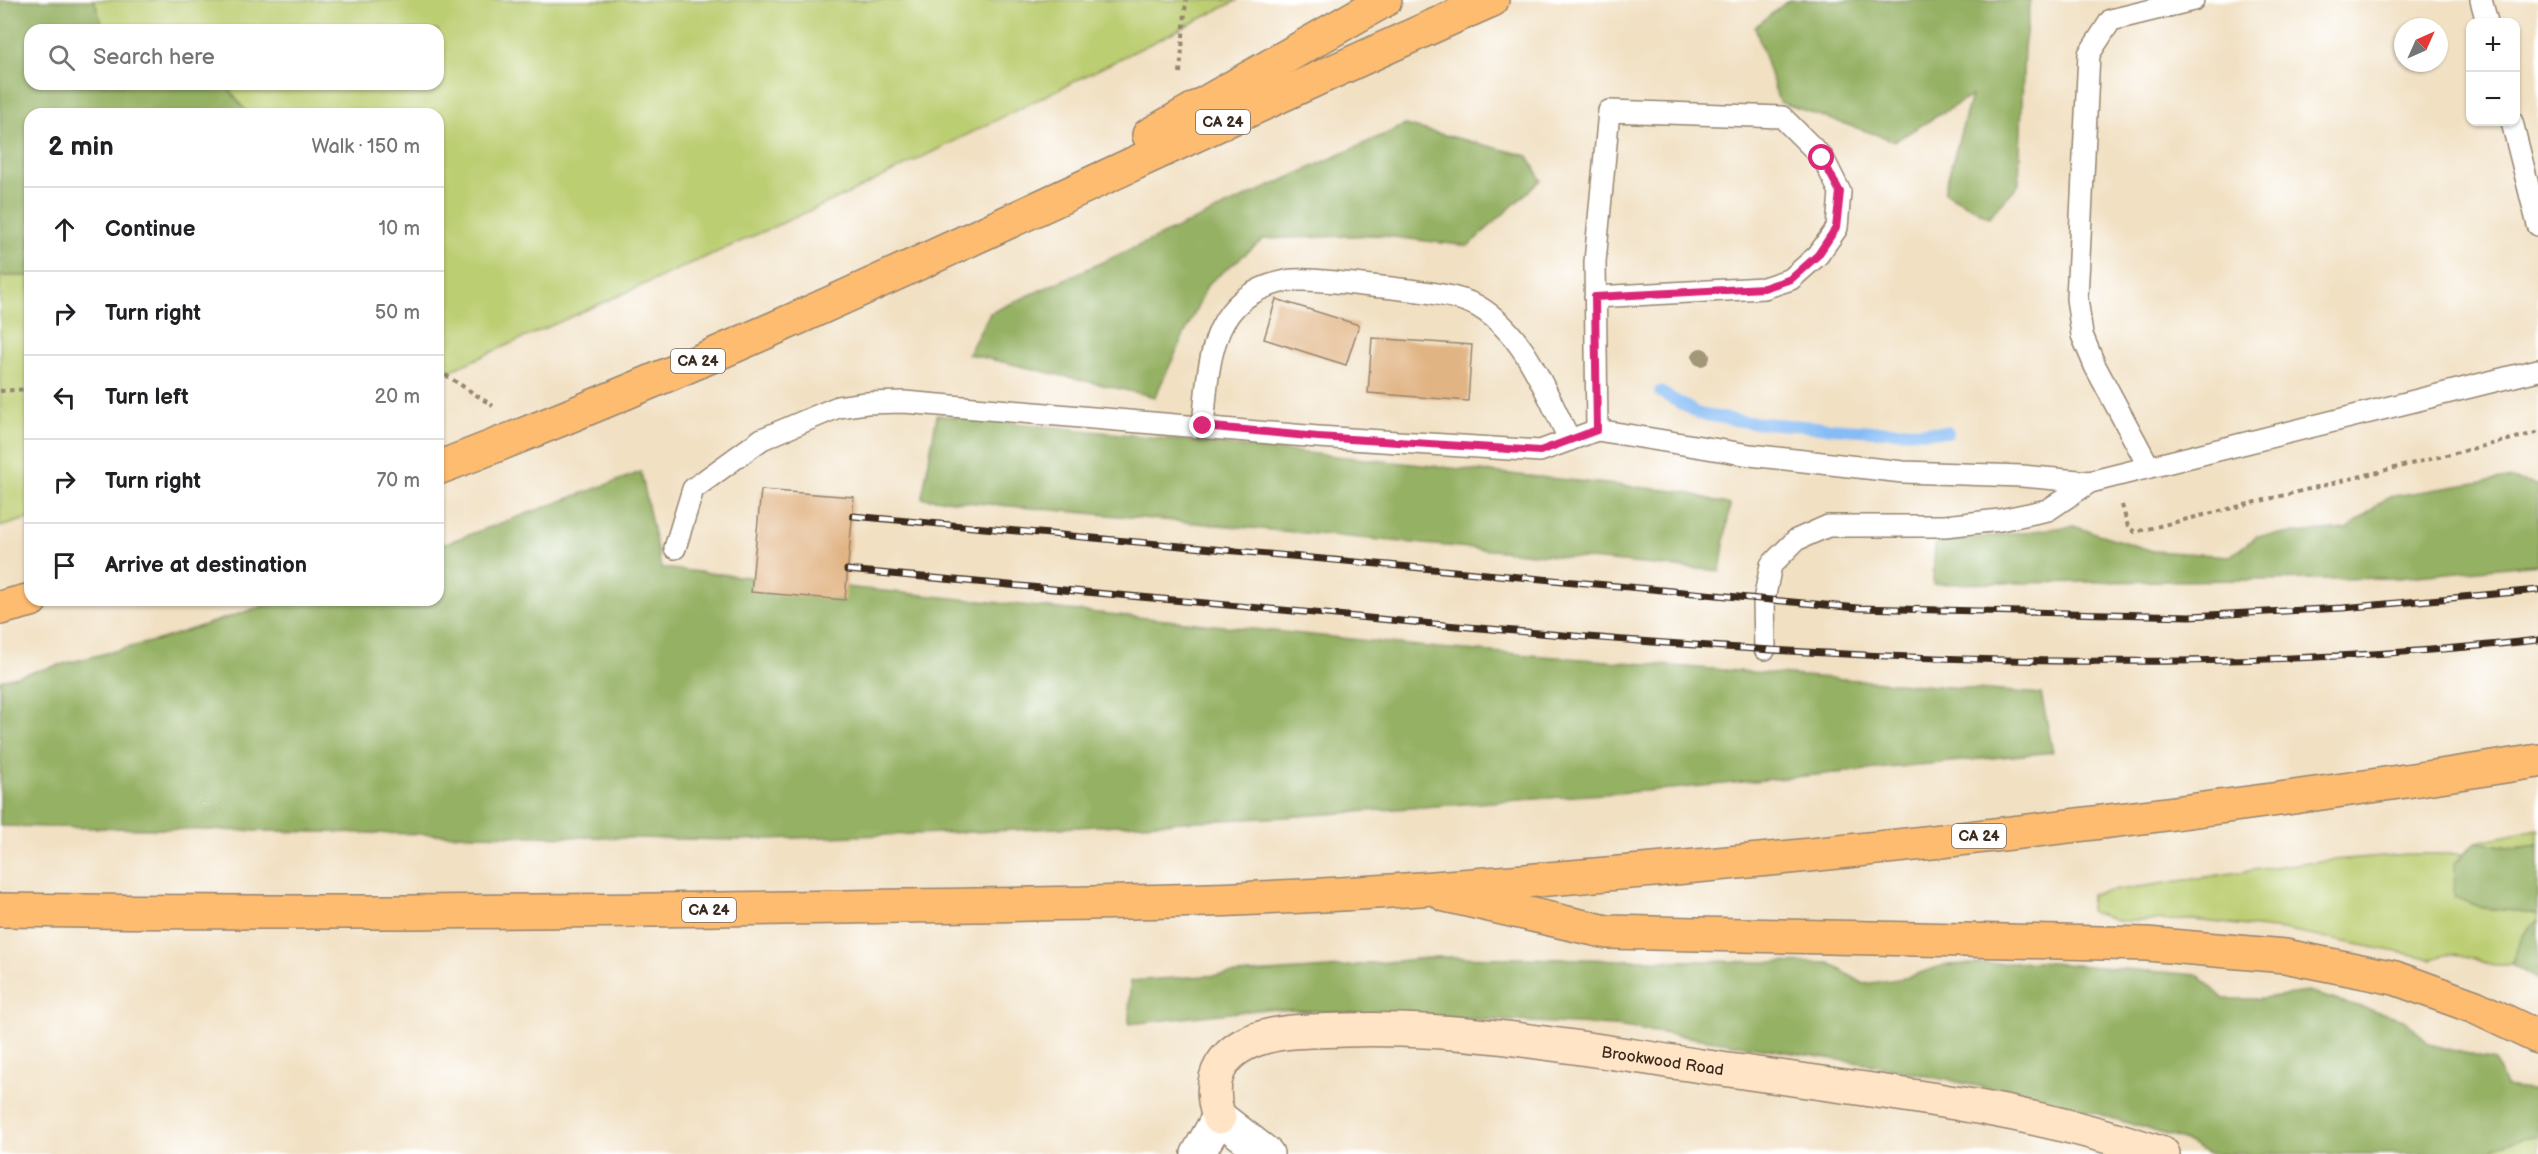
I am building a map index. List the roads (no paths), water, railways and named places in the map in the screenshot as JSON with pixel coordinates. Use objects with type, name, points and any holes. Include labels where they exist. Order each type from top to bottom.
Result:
[{"type":"highway","points":[[954,245],[1385,0]]},
{"type":"highway","name":"CA 24","points":[[444,466],[641,386],[1492,0]]},
{"type":"highway","points":[[0,608],[24,602]]},
{"type":"highway","name":"CA 24","points":[[0,910],[278,913],[633,911],[1138,902],[1417,889],[1742,860],[2085,824],[2427,779],[2538,761]]},
{"type":"highway","points":[[1417,889],[1607,932],[2147,944],[2285,956],[2395,978],[2475,1007],[2538,1037]]},
{"type":"street","name":"Brookwood Road","points":[[1218,1118],[1212,1092],[1218,1072],[1226,1057],[1241,1046],[1262,1037],[1285,1033],[1391,1028],[1518,1038],[1996,1111],[2118,1138],[2163,1154]]},
{"type":"street","points":[[1198,1154],[1218,1118],[1267,1154]]},
{"type":"lane","points":[[2149,467],[2135,436],[2095,366],[2082,335],[2077,298],[2089,54],[2111,20],[2193,0]]},
{"type":"lane","points":[[2481,0],[2486,18]]},
{"type":"lane","points":[[1595,297],[1764,288],[1791,279],[1818,255],[1836,228],[1840,192],[1822,158],[1782,117],[1609,111],[1595,262],[1595,297],[1597,430]]},
{"type":"lane","points":[[2513,126],[2538,225]]},
{"type":"lane","points":[[1203,426],[1207,381],[1218,328],[1243,296],[1287,280],[1406,289],[1478,306],[1507,330],[1530,360],[1570,440]]},
{"type":"lane","points":[[675,548],[693,489],[762,439],[838,407],[866,403],[904,402],[1318,437],[1540,451],[1597,430],[1750,455],[1904,472],[2022,476],[2090,482],[2538,370]]},
{"type":"lane","points":[[1765,649],[1764,600],[1771,565],[1796,540],[1828,526],[1945,526],[2000,520],[2048,510],[2090,482]]},
{"type":"waterway","points":[[1660,392],[1699,414],[1747,422],[1873,431],[1948,432]]},
{"type":"railway","points":[[853,516],[1858,608],[2190,616],[2343,608],[2538,590]]},
{"type":"railway","points":[[847,570],[1533,633],[1820,653],[1964,659],[2251,660],[2395,653],[2538,640]]}]
